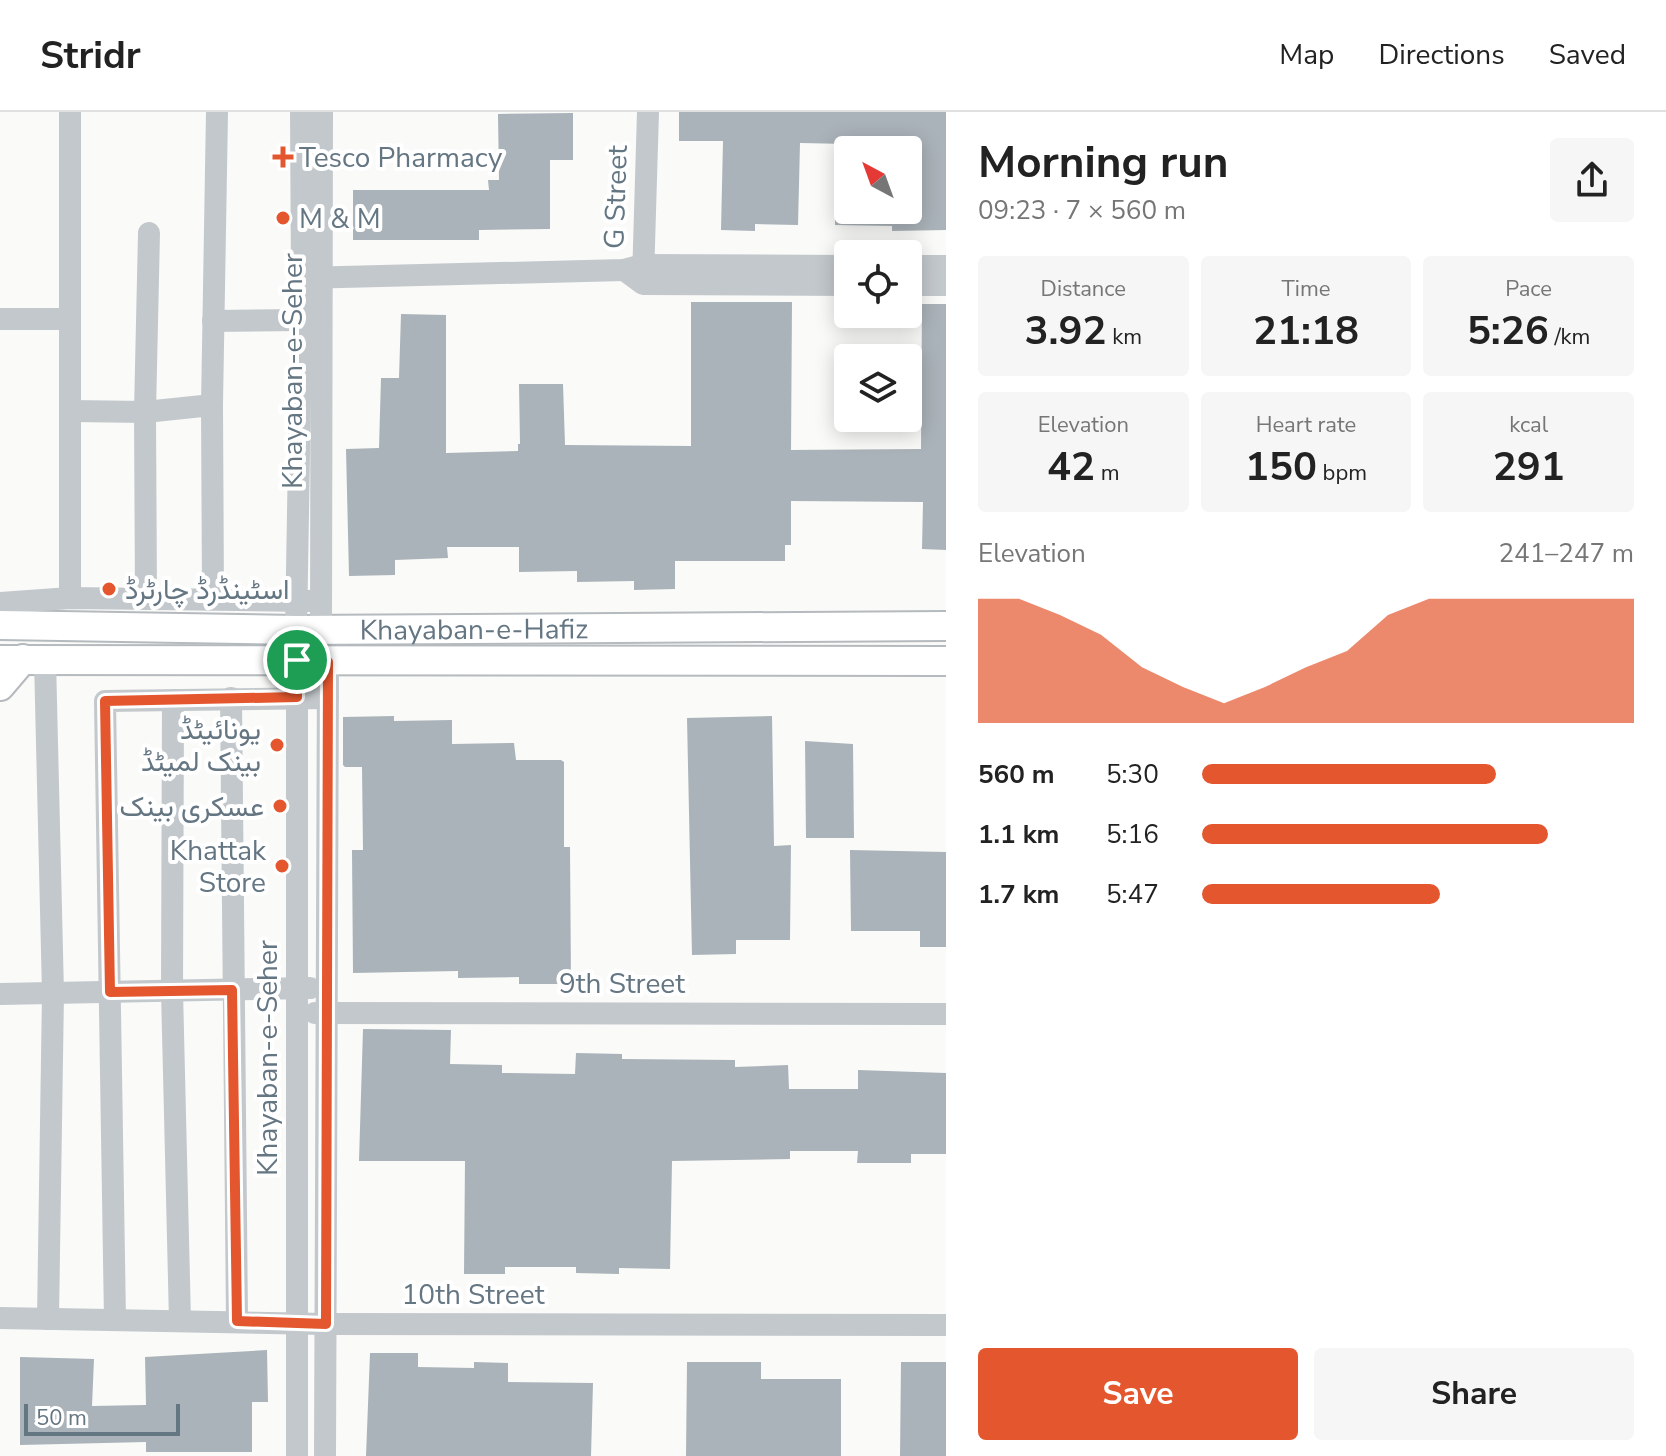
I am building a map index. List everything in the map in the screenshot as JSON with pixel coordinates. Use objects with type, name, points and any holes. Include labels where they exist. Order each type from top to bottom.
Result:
[{"type":"main road","name":"Khayaban-e-Hafiz","points":[[2,616],[127,627],[308,630],[946,626]]},
{"type":"main road","points":[[916,661],[917,625]]},
{"type":"main road","name":"Khayaban-e-Hafiz","points":[[23,660],[946,661]]},
{"type":"main road","points":[[0,686],[23,660]]},
{"type":"street","points":[[70,112],[70,598]]},
{"type":"street","points":[[213,598],[212,405],[217,112]]},
{"type":"street","name":"Khayaban-e-Seher","points":[[301,112],[312,278],[321,601],[308,630]]},
{"type":"street","name":"Khayaban-e-Seher","points":[[312,278],[322,112]]},
{"type":"street","name":"G Street","points":[[637,273],[648,112]]},
{"type":"street","points":[[127,627],[136,599],[149,233]]},
{"type":"street","points":[[308,630],[297,601],[301,320],[312,278],[834,266]]},
{"type":"street","points":[[922,266],[946,266]]},
{"type":"street","points":[[637,273],[834,284]]},
{"type":"street","points":[[922,285],[946,285]]},
{"type":"street","points":[[0,319],[70,319]]},
{"type":"street","points":[[213,321],[301,320]]},
{"type":"street","points":[[71,411],[145,412],[212,405]]},
{"type":"street","points":[[2,616],[70,598],[321,601]]},
{"type":"street","points":[[23,660],[53,993],[48,1319]]},
{"type":"street","name":"Khayaban-e-Seher","points":[[297,660],[297,1456]]},
{"type":"street","points":[[325,1456],[328,662]]},
{"type":"street","points":[[231,698],[237,1321]]},
{"type":"street","points":[[115,1320],[105,701],[328,698]]},
{"type":"street","points":[[173,700],[172,991],[180,1321]]},
{"type":"street","points":[[0,994],[327,987]]},
{"type":"street","name":"9th Street","points":[[297,1014],[946,1014]]},
{"type":"street","name":"10th Street","points":[[0,1318],[326,1324],[946,1325]]},
{"type":"building","points":[[679,112],[946,112],[946,230],[892,231],[892,226],[835,225],[922,224],[922,136],[834,136],[834,144],[800,143],[798,225],[755,224],[755,231],[721,230],[723,141],[679,141]]},
{"type":"building","points":[[573,113],[573,160],[550,160],[550,229],[479,230],[479,240],[353,240],[353,190],[489,190],[488,180],[499,180],[498,114]]},
{"type":"building","points":[[691,302],[792,302],[791,450],[921,449],[922,304],[946,304],[946,550],[922,549],[923,502],[791,501],[791,545],[785,545],[785,561],[675,561],[675,589],[634,590],[634,581],[577,582],[577,571],[519,572],[519,547],[447,547],[448,558],[395,560],[395,575],[349,576],[346,449],[379,448],[381,378],[399,378],[401,314],[446,315],[446,453],[518,451],[519,384],[563,384],[565,445],[691,446]]},
{"type":"building","points":[[394,716],[394,721],[452,720],[452,744],[514,743],[516,760],[564,762],[564,847],[570,847],[571,984],[519,984],[519,977],[458,978],[458,971],[353,973],[352,850],[363,850],[362,767],[343,765],[343,717]]},
{"type":"building","points":[[772,716],[774,846],[791,845],[790,940],[736,940],[736,954],[692,955],[687,718]]},
{"type":"building","points":[[805,741],[853,744],[854,838],[806,838]]},
{"type":"building","points":[[850,850],[946,852],[946,947],[920,947],[920,931],[851,931]]},
{"type":"building","points":[[363,1029],[451,1030],[450,1064],[502,1065],[502,1073],[575,1074],[576,1053],[622,1054],[622,1059],[735,1060],[735,1067],[788,1065],[789,1089],[858,1089],[858,1070],[946,1073],[946,1154],[911,1154],[911,1163],[857,1163],[858,1151],[790,1151],[790,1159],[672,1161],[670,1269],[619,1268],[619,1274],[576,1273],[576,1267],[505,1267],[505,1274],[464,1274],[465,1161],[359,1161]]},
{"type":"building","points":[[267,1350],[268,1402],[252,1402],[252,1452],[146,1452],[146,1442],[20,1445],[20,1357],[94,1359],[92,1406],[146,1405],[145,1357]]},
{"type":"building","points":[[370,1353],[418,1353],[418,1367],[474,1368],[474,1362],[508,1363],[508,1382],[593,1383],[591,1456],[366,1456]]},
{"type":"building","points":[[687,1362],[761,1362],[761,1379],[841,1379],[841,1456],[686,1456]]},
{"type":"building","points":[[901,1362],[946,1362],[946,1456],[900,1456]]},
{"type":"place","name":"Tesco Pharmacy","points":[[283,157]]},
{"type":"place","name":"M & M","points":[[283,218]]},
{"type":"place","name":"اسٹینڈرڈ چارٹرڈ","points":[[109,589]]},
{"type":"place","name":"یونائیٹڈ بینک لمیٹڈ","points":[[277,745]]},
{"type":"place","name":"عسکری بینک","points":[[280,806]]},
{"type":"place","name":"Khattak Store","points":[[282,866]]},
{"type":"route","points":[[297,660],[328,662],[326,1324],[237,1321],[232,990],[110,992],[105,701],[297,697],[297,660]]}]
